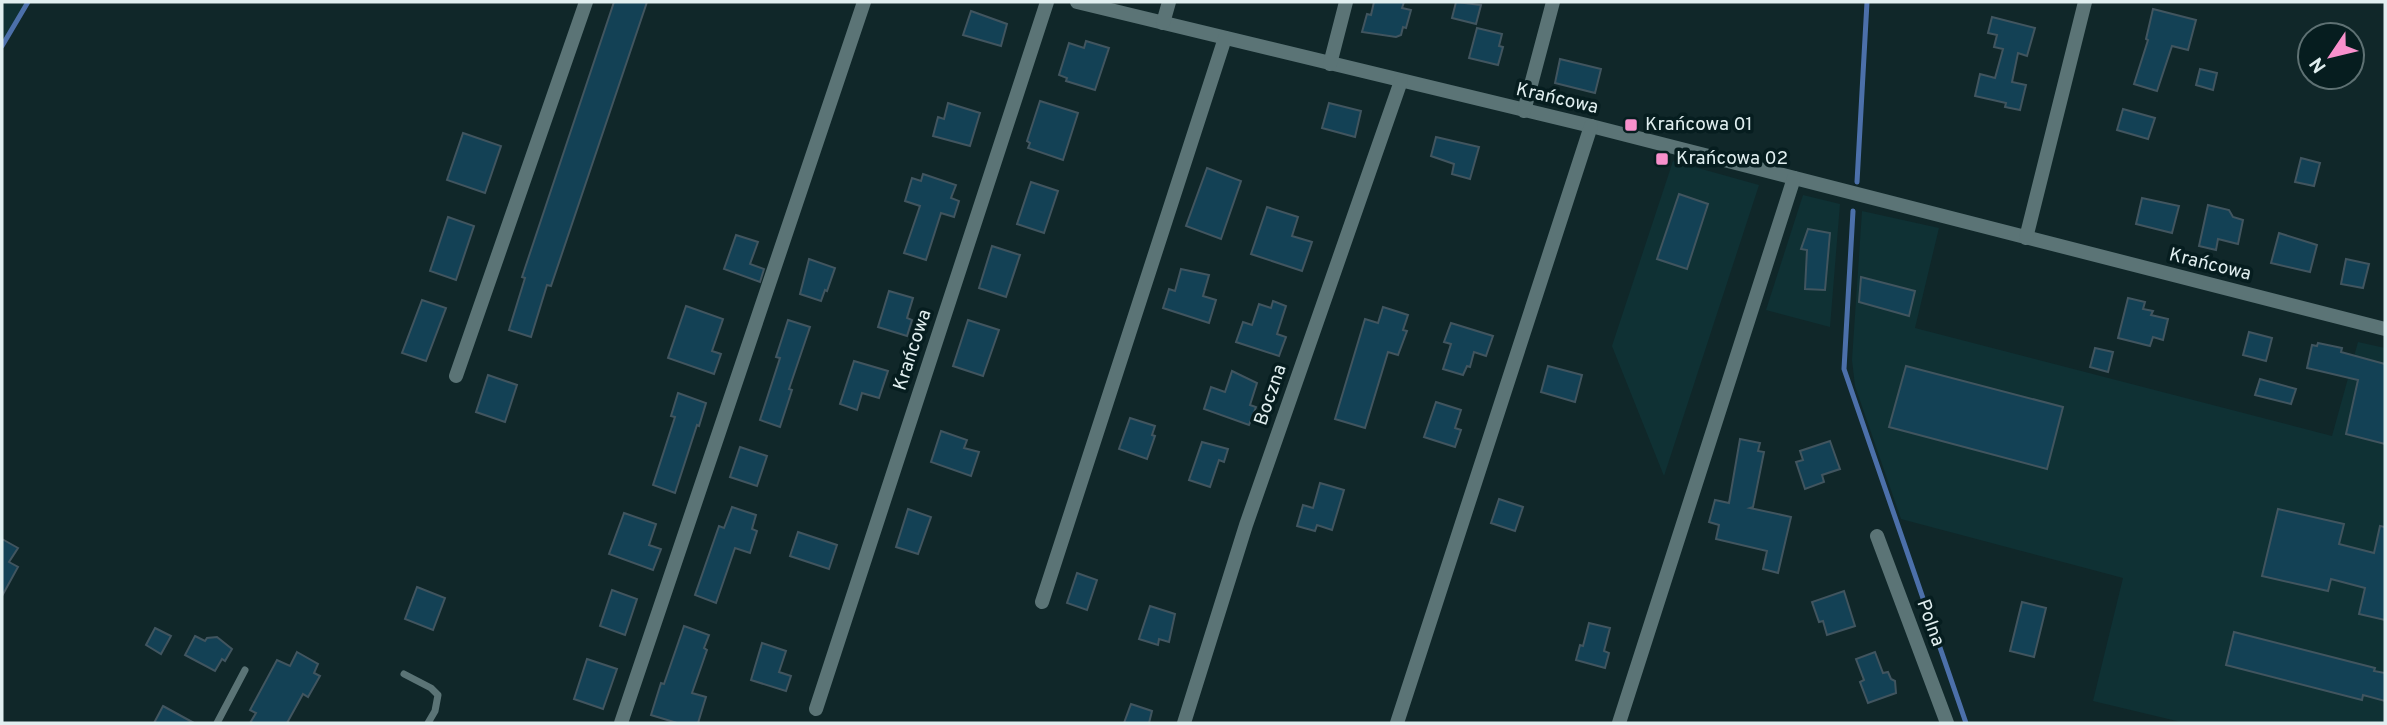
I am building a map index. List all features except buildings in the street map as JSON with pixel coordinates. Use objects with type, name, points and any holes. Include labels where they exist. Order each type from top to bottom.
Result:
[{"type":"street","points":[[456,376],[586,2]]},
{"type":"street","points":[[621,723],[864,2]]},
{"type":"street","name":"Krańcowa","points":[[816,709],[1047,2]]},
{"type":"street","name":"Krańcowa","points":[[1077,2],[1591,126],[2385,329]]},
{"type":"street","points":[[1163,23],[1168,2]]},
{"type":"street","points":[[1330,64],[1346,2]]},
{"type":"street","points":[[1524,111],[1553,2]]},
{"type":"street","points":[[2026,238],[2085,2]]},
{"type":"street","points":[[1042,602],[1225,38]]},
{"type":"street","name":"Boczna","points":[[1184,723],[1246,525],[1401,82]]},
{"type":"street","points":[[1397,723],[1591,126]]},
{"type":"street","points":[[1619,723],[1794,178]]},
{"type":"street","name":"Polna","points":[[1877,536],[1947,723]]},
{"type":"lane","points":[[217,723],[245,670]]},
{"type":"lane","points":[[404,674],[431,688],[438,695],[435,710],[428,723]]},
{"type":"shaded area","points":[[2,2],[28,2],[2,46]]},
{"type":"shaded area","points":[[1673,161],[1759,185],[1664,476],[1612,346]]},
{"type":"shaded area","points":[[1803,195],[1840,204],[1830,327],[1766,310]]},
{"type":"shaded area","points":[[1862,211],[1939,228],[1915,328],[2332,436],[2358,342],[2385,348],[2385,723],[2185,723],[2093,701],[2123,578],[1901,519],[1855,386],[1852,360]]},
{"type":"waterway","points":[[2,46],[28,2]]},
{"type":"waterway","points":[[1857,182],[1867,2]]},
{"type":"waterway","points":[[1853,211],[1844,369],[1966,723]]},
{"type":"place","name":"Krańcowa 01","points":[[1631,125]]},
{"type":"place","name":"Krańcowa 02","points":[[1662,159]]}]
